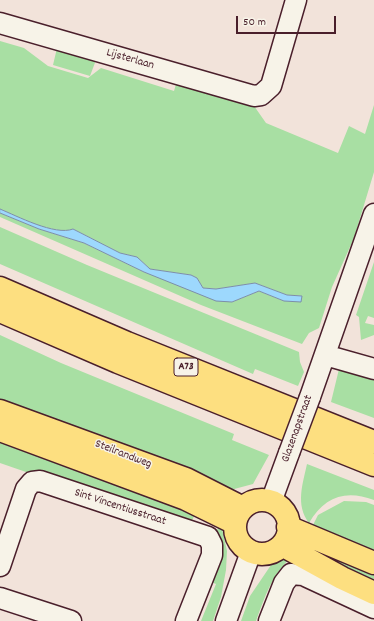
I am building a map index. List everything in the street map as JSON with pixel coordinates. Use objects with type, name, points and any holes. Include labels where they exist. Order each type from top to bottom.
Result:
[{"type":"main road","name":"A73","points":[[0,288],[127,343],[374,442]]},
{"type":"main road","name":"A73","points":[[0,311],[118,362],[374,465]]},
{"type":"main road","name":"Steilrandweg","points":[[0,411],[186,479],[239,515]]},
{"type":"main road","name":"Steilrandweg","points":[[0,430],[186,499],[239,515]]},
{"type":"main road","points":[[261,500],[271,502],[284,512],[285,536],[273,552],[262,554],[251,552],[238,540],[235,532],[239,515],[252,502],[261,500]]},
{"type":"main road","points":[[285,536],[374,563]]},
{"type":"main road","points":[[285,536],[374,593]]},
{"type":"street","name":"Lijsterlaan","points":[[0,23],[254,96],[261,95],[271,86],[296,0]]},
{"type":"street","name":"Glazenapstraat","points":[[271,502],[310,397],[374,214]]},
{"type":"street","points":[[325,355],[374,369]]},
{"type":"street","name":"Sint Vincentiusstraat","points":[[0,566],[26,489],[32,482],[40,481],[208,536],[212,545],[212,555],[186,621]]},
{"type":"street","points":[[226,621],[251,552]]},
{"type":"street","points":[[269,621],[284,583],[291,574],[303,575],[374,608]]},
{"type":"street","points":[[0,598],[71,621]]},
{"type":"green space","points":[[0,41],[24,48],[48,66],[88,78],[101,68],[174,91],[177,81],[252,103],[266,123],[338,153],[349,126],[365,134],[374,105],[374,172],[354,238],[332,287],[319,328],[309,333],[302,344],[201,305],[0,217],[0,213],[39,229],[84,243],[144,272],[232,302],[259,291],[284,301],[302,296],[287,295],[255,283],[216,289],[203,288],[197,278],[191,275],[150,269],[137,257],[120,253],[73,229],[57,230],[36,225],[0,209]]},
{"type":"green space","points":[[57,48],[96,60],[90,76],[53,65]]},
{"type":"green space","points":[[0,227],[87,265],[299,352],[300,362],[304,372],[298,386],[255,369],[253,374],[0,264]]},
{"type":"green space","points":[[374,262],[374,318],[368,316],[365,323],[374,325],[374,335],[361,340],[359,317],[356,315]]},
{"type":"green space","points":[[0,335],[61,363],[234,434],[232,440],[269,455],[253,484],[223,492],[0,405]]},
{"type":"green space","points":[[340,365],[374,375],[374,418],[331,402]]},
{"type":"green space","points":[[0,436],[196,513],[191,522],[38,473],[26,472],[0,463]]},
{"type":"green space","points":[[307,464],[374,490],[374,500],[354,495],[336,498],[321,507],[309,523],[302,509],[301,501],[302,486]]},
{"type":"green space","points":[[344,501],[366,502],[374,505],[374,560],[310,531],[318,515]]},
{"type":"green space","points":[[221,524],[227,551],[226,570],[221,597],[213,621],[201,621],[216,584],[211,582],[219,563],[221,551],[219,539],[215,533]]},
{"type":"green space","points":[[307,541],[374,568],[374,587],[304,549]]},
{"type":"green space","points":[[287,556],[292,556],[274,579],[266,594],[256,621],[241,621],[250,596],[271,565]]},
{"type":"water","points":[[0,209],[46,228],[56,230],[73,229],[120,253],[137,257],[150,269],[191,275],[197,278],[203,288],[216,289],[255,283],[287,295],[302,296],[301,302],[284,301],[259,291],[232,302],[216,301],[144,272],[84,243],[39,229],[0,213]]}]
